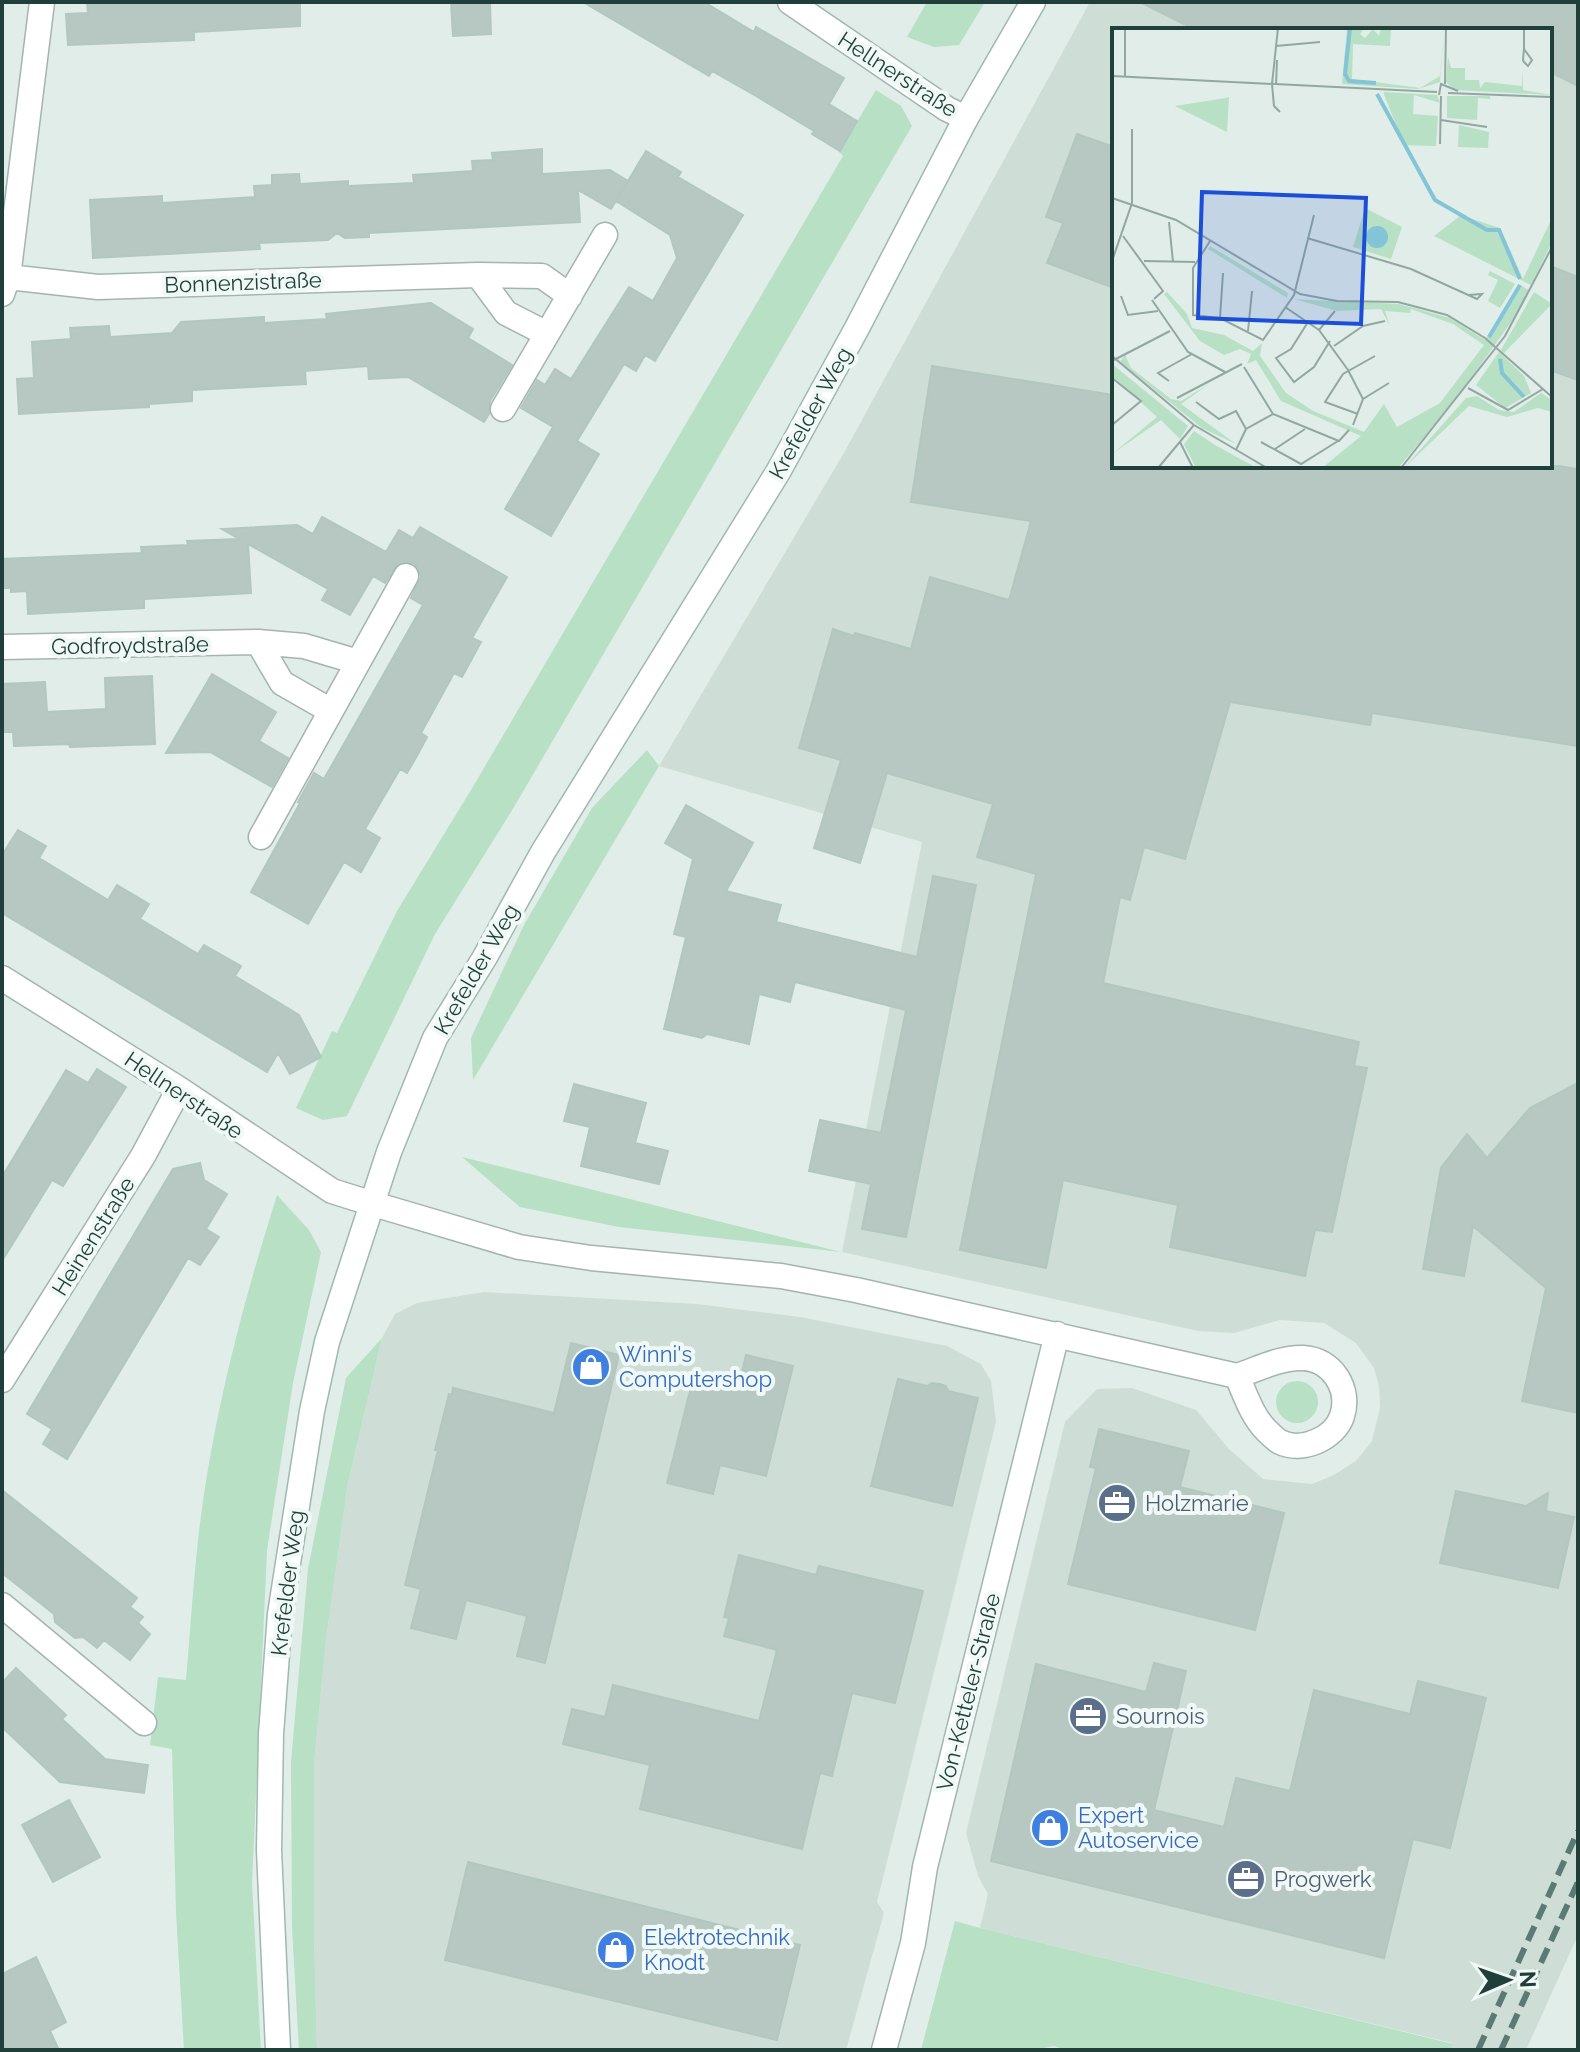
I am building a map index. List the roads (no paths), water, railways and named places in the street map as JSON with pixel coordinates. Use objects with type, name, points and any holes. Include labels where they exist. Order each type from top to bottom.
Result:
[{"type":"street","points":[[5,286],[42,2]]},
{"type":"street","name":"Hellnerstraße","points":[[790,2],[947,109],[966,118]]},
{"type":"street","name":"Krefelder Weg","points":[[278,2050],[269,1850],[271,1734],[280,1614],[312,1411],[327,1342],[370,1203],[413,1087],[435,1038],[485,957],[543,852],[778,472],[966,118],[1033,2]]},
{"type":"street","points":[[503,409],[605,235]]},
{"type":"street","points":[[478,275],[506,313],[547,334]]},
{"type":"street","name":"Bonnenzistraße","points":[[5,286],[98,287],[478,275],[542,276],[570,296]]},
{"type":"street","points":[[261,837],[406,576]]},
{"type":"street","points":[[258,642],[282,683],[331,711]]},
{"type":"street","name":"Godfroydstraße","points":[[2,647],[258,642],[304,646],[358,662]]},
{"type":"street","name":"Hellnerstraße","points":[[2,978],[179,1089],[332,1191],[370,1203]]},
{"type":"street","name":"Heinenstraße","points":[[2,1380],[143,1156],[179,1089]]},
{"type":"street","points":[[370,1203],[534,1250],[781,1276],[1057,1334],[1237,1376],[1285,1360],[1305,1358],[1323,1363],[1337,1375],[1345,1396],[1342,1416],[1334,1430],[1319,1440],[1300,1446],[1281,1443],[1264,1429],[1251,1409],[1237,1376]]},
{"type":"street","name":"Von-Ketteler-Straße","points":[[884,2050],[913,1943],[925,1867],[1057,1334]]},
{"type":"street","points":[[2,1605],[144,1723]]},
{"type":"railway","points":[[1478,2050],[1578,1831]]},
{"type":"railway","points":[[1501,2050],[1578,1882]]},
{"type":"place","name":"Winni's Computershop","points":[[591,1367]]},
{"type":"place","name":"Holzmarie","points":[[1117,1503]]},
{"type":"place","name":"Sournois","points":[[1088,1716]]},
{"type":"place","name":"Expert Autoservice","points":[[1050,1828]]},
{"type":"place","name":"Progwerk","points":[[1246,1879]]},
{"type":"place","name":"Elektrotechnik Knodt","points":[[616,1950]]}]
